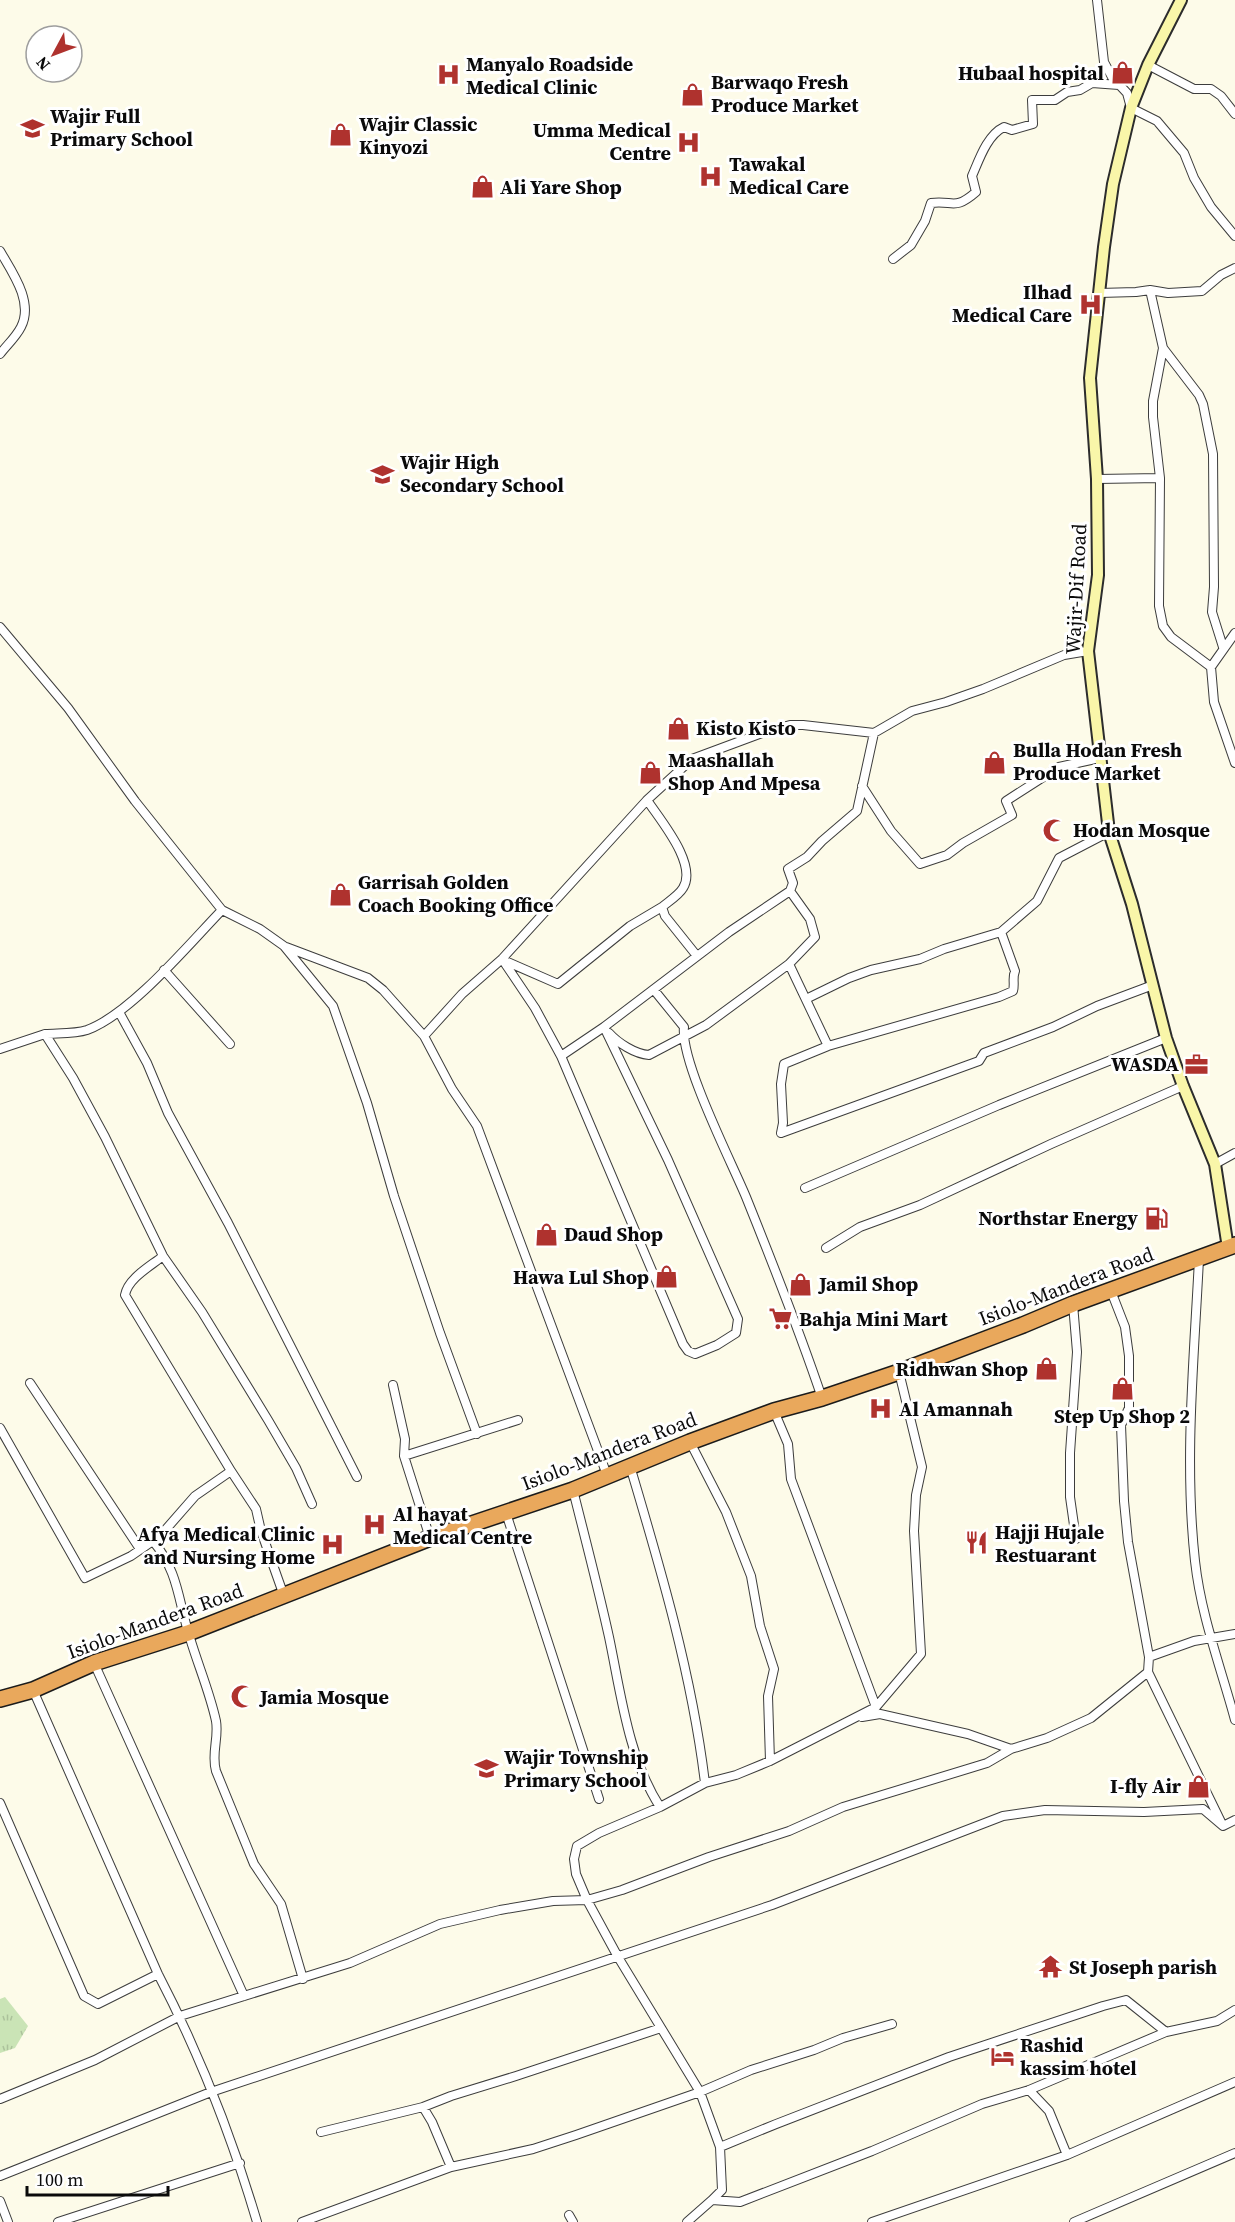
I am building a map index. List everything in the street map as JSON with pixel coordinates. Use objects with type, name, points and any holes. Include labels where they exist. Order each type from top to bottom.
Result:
[{"type":"highway","name":"Isiolo-Mandera Road","points":[[0,1700],[33,1690],[94,1663],[188,1633],[430,1538],[573,1490],[690,1442],[774,1411],[822,1398],[899,1372],[1073,1304],[1231,1247]]},
{"type":"main road","name":"Wajir-Dif Road","points":[[1181,0],[1148,65],[1131,108],[1113,184],[1090,378],[1097,478],[1098,575],[1088,651],[1109,832],[1132,904],[1166,1038],[1215,1164],[1231,1247]]},
{"type":"street","points":[[1097,0],[1104,62],[1119,86],[1127,93],[1131,108],[1157,121],[1184,153],[1194,178],[1211,207],[1235,236]]},
{"type":"street","points":[[1148,65],[1194,89],[1211,89],[1221,96],[1235,114]]},
{"type":"street","points":[[893,259],[911,245],[925,221],[931,203],[951,205],[965,201],[976,192],[972,176],[986,146],[996,131],[1004,127],[1012,130],[1033,124],[1032,99],[1055,100],[1067,92],[1080,90],[1092,83],[1119,86]]},
{"type":"street","points":[[0,251],[18,282],[25,313],[21,327],[0,354]]},
{"type":"street","points":[[1099,293],[1150,290],[1168,293],[1202,291],[1221,275],[1235,268]]},
{"type":"street","points":[[1150,290],[1163,348],[1153,401],[1160,478],[1159,606],[1163,626],[1171,637],[1211,667]]},
{"type":"street","points":[[1163,348],[1199,395],[1203,404],[1213,454],[1214,587],[1212,612],[1223,647]]},
{"type":"street","points":[[1097,478],[1160,478]]},
{"type":"street","points":[[0,627],[68,708],[135,801],[222,910],[260,929],[284,946],[368,978],[383,990],[424,1036],[452,1089],[477,1126],[608,1475]]},
{"type":"street","points":[[1235,633],[1211,667],[1214,702],[1235,763]]},
{"type":"street","points":[[424,1036],[462,994],[502,959],[647,800],[692,759],[790,725],[874,733],[912,711],[983,689],[1064,655],[1088,651]]},
{"type":"street","points":[[561,1056],[604,1027],[729,932],[790,891],[793,883],[788,869],[807,857],[857,811],[874,733]]},
{"type":"street","points":[[862,786],[891,831],[920,864],[947,855],[963,843],[1012,815],[1006,801],[1059,767],[1100,758]]},
{"type":"street","points":[[502,959],[558,984],[630,926],[662,907],[683,889],[687,868],[678,846],[647,800]]},
{"type":"street","points":[[806,999],[871,970],[920,959],[944,949],[1001,932],[1037,901],[1059,858],[1109,832]]},
{"type":"street","points":[[604,1027],[613,1038],[640,1055],[649,1055],[706,1025],[789,964],[815,937],[810,919],[790,891]]},
{"type":"street","points":[[662,907],[665,916],[697,956]]},
{"type":"street","points":[[0,1048],[45,1034],[86,1030],[119,1012],[164,970],[222,910]]},
{"type":"street","points":[[1001,932],[1015,971],[1013,992],[828,1046],[784,1064],[781,1084],[783,1123],[781,1133],[979,1061],[984,1053],[1053,1028],[1097,1006],[1153,984]]},
{"type":"street","points":[[284,946],[333,1006],[367,1103],[394,1196],[440,1333],[477,1434]]},
{"type":"street","points":[[502,959],[536,1008],[561,1056],[683,1344],[688,1351],[695,1354],[717,1345],[736,1333],[738,1319],[668,1160],[604,1027]]},
{"type":"street","points":[[789,964],[828,1046]]},
{"type":"street","points":[[164,970],[230,1044]]},
{"type":"street","points":[[654,990],[684,1027],[683,1037],[697,1082],[793,1315],[822,1398]]},
{"type":"street","points":[[119,1012],[147,1063],[168,1113],[228,1223],[357,1477]]},
{"type":"street","points":[[45,1034],[73,1078],[164,1256],[202,1312],[265,1415],[296,1468],[312,1504]]},
{"type":"street","points":[[805,1188],[999,1105],[1166,1038]]},
{"type":"street","points":[[826,1248],[860,1227],[920,1205],[1183,1086]]},
{"type":"street","points":[[1215,1164],[1235,1153]]},
{"type":"street","points":[[164,1256],[131,1282],[126,1288],[125,1295],[256,1509],[261,1531],[284,1596]]},
{"type":"street","points":[[1199,1259],[1189,1446],[1190,1502],[1195,1563],[1210,1638],[1231,1700],[1235,1720]]},
{"type":"street","points":[[1111,1291],[1125,1327],[1129,1356],[1129,1408],[1121,1425],[1124,1501],[1128,1542],[1149,1657],[1148,1672],[1222,1826]]},
{"type":"street","points":[[1073,1304],[1077,1362],[1070,1474],[1076,1539]]},
{"type":"street","points":[[687,2222],[722,2190],[720,2147],[700,2092],[618,1957],[587,1900],[576,1874],[574,1859],[577,1846],[599,1833],[660,1807],[705,1783],[736,1775],[770,1761],[876,1707],[921,1654],[914,1530],[916,1495],[922,1467],[899,1372]]},
{"type":"street","points":[[30,1383],[140,1549]]},
{"type":"street","points":[[393,1385],[405,1439],[404,1456],[430,1538]]},
{"type":"street","points":[[774,1411],[788,1444],[791,1479],[876,1707]]},
{"type":"street","points":[[404,1456],[518,1420]]},
{"type":"street","points":[[0,1428],[85,1578],[112,1566],[160,1536],[195,1496],[231,1471]]},
{"type":"street","points":[[690,1442],[726,1512],[752,1576],[760,1626],[774,1669],[768,1696],[770,1761]]},
{"type":"street","points":[[630,1466],[664,1578],[699,1736],[705,1783]]},
{"type":"street","points":[[573,1490],[597,1586],[624,1714],[650,1792],[660,1807]]},
{"type":"street","points":[[506,1513],[599,1799]]},
{"type":"street","points":[[153,1541],[165,1555],[173,1571],[188,1633],[216,1720],[217,1736],[213,1759],[216,1771],[254,1864],[284,1911],[303,1979]]},
{"type":"street","points":[[1149,1657],[1194,1641],[1235,1635]]},
{"type":"street","points":[[94,1663],[244,1996]]},
{"type":"street","points":[[0,2099],[94,2060],[180,2016],[350,1963],[440,1924],[553,1901],[587,1900],[789,1831],[843,1807],[987,1763],[1011,1749],[1047,1738],[1091,1718],[1148,1672]]},
{"type":"street","points":[[33,1690],[158,1974],[180,2016],[240,2163],[257,2222]]},
{"type":"street","points":[[851,1719],[880,1714],[968,1734],[1011,1749]]},
{"type":"street","points":[[0,1803],[84,1996],[98,2004],[158,1974]]},
{"type":"street","points":[[0,2176],[211,2092],[782,1902],[1004,1816],[1045,1810],[1144,1812],[1203,1809],[1222,1826]]},
{"type":"street","points":[[1222,1826],[1235,1820]]},
{"type":"street","points":[[720,2147],[949,2057],[1126,2000],[1166,2032]]},
{"type":"street","points":[[712,2200],[740,2202],[872,2151],[982,2104],[1029,2090],[1166,2032],[1217,2021],[1235,2010]]},
{"type":"street","points":[[302,2222],[451,2167],[533,2149],[700,2092],[751,2070],[814,2050],[843,2038],[892,2024]]},
{"type":"street","points":[[321,2132],[423,2107],[661,2028]]},
{"type":"street","points":[[872,2222],[1067,2155],[1235,2082]]},
{"type":"street","points":[[1029,2090],[1049,2111],[1067,2155]]},
{"type":"street","points":[[423,2107],[451,2167]]},
{"type":"street","points":[[1074,2222],[1235,2153]]},
{"type":"street","points":[[58,2222],[240,2163]]},
{"type":"street","points":[[0,2201],[8,2222]]},
{"type":"green space","points":[[5,1997],[28,2026],[15,2048],[0,2053],[0,1999]]},
{"type":"place","name":"Hubaal hospital","points":[[1122,73]]},
{"type":"place","name":"Manyalo Roadside Medical Clinic","points":[[448,75]]},
{"type":"place","name":"Barwaqo Fresh Produce Market","points":[[693,94]]},
{"type":"place","name":"Wajir Full Primary School","points":[[32,128]]},
{"type":"place","name":"Wajir Classic Kinyozi","points":[[341,135]]},
{"type":"place","name":"Umma Medical Centre","points":[[689,142]]},
{"type":"place","name":"Tawakal Medical Care","points":[[711,176]]},
{"type":"place","name":"Ali Yare Shop","points":[[482,187]]},
{"type":"place","name":"Ilhad Medical Care","points":[[1090,304]]},
{"type":"place","name":"Wajir High Secondary School","points":[[382,474]]},
{"type":"place","name":"Kisto Kisto","points":[[678,728]]},
{"type":"place","name":"Bulla Hodan Fresh Produce Market","points":[[995,762]]},
{"type":"place","name":"Maashallah Shop And Mpesa","points":[[650,772]]},
{"type":"place","name":"Hodan Mosque","points":[[1055,830]]},
{"type":"place","name":"Garrisah Golden Coach Booking Office","points":[[340,894]]},
{"type":"place","name":"WASDA","points":[[1197,1064]]},
{"type":"place","name":"Northstar Energy","points":[[1156,1218]]},
{"type":"place","name":"Daud Shop","points":[[546,1234]]},
{"type":"place","name":"Hawa Lul Shop","points":[[667,1277]]},
{"type":"place","name":"Jamil Shop","points":[[801,1284]]},
{"type":"place","name":"Bahja Mini Mart","points":[[781,1319]]},
{"type":"place","name":"Ridhwan Shop","points":[[1046,1369]]},
{"type":"place","name":"Step Up Shop 2","points":[[1122,1389]]},
{"type":"place","name":"Al Amannah","points":[[881,1409]]},
{"type":"place","name":"Al hayat Medical Centre","points":[[375,1525]]},
{"type":"place","name":"Hajji Hujale Restuarant","points":[[977,1543]]},
{"type":"place","name":"Afya Medical Clinic and Nursing Home","points":[[333,1545]]},
{"type":"place","name":"Jamia Mosque","points":[[242,1697]]},
{"type":"place","name":"Wajir Township Primary School","points":[[486,1769]]},
{"type":"place","name":"I-fly Air","points":[[1199,1786]]},
{"type":"place","name":"St Joseph parish","points":[[1051,1967]]},
{"type":"place","name":"Rashid kassim hotel","points":[[1002,2057]]}]
